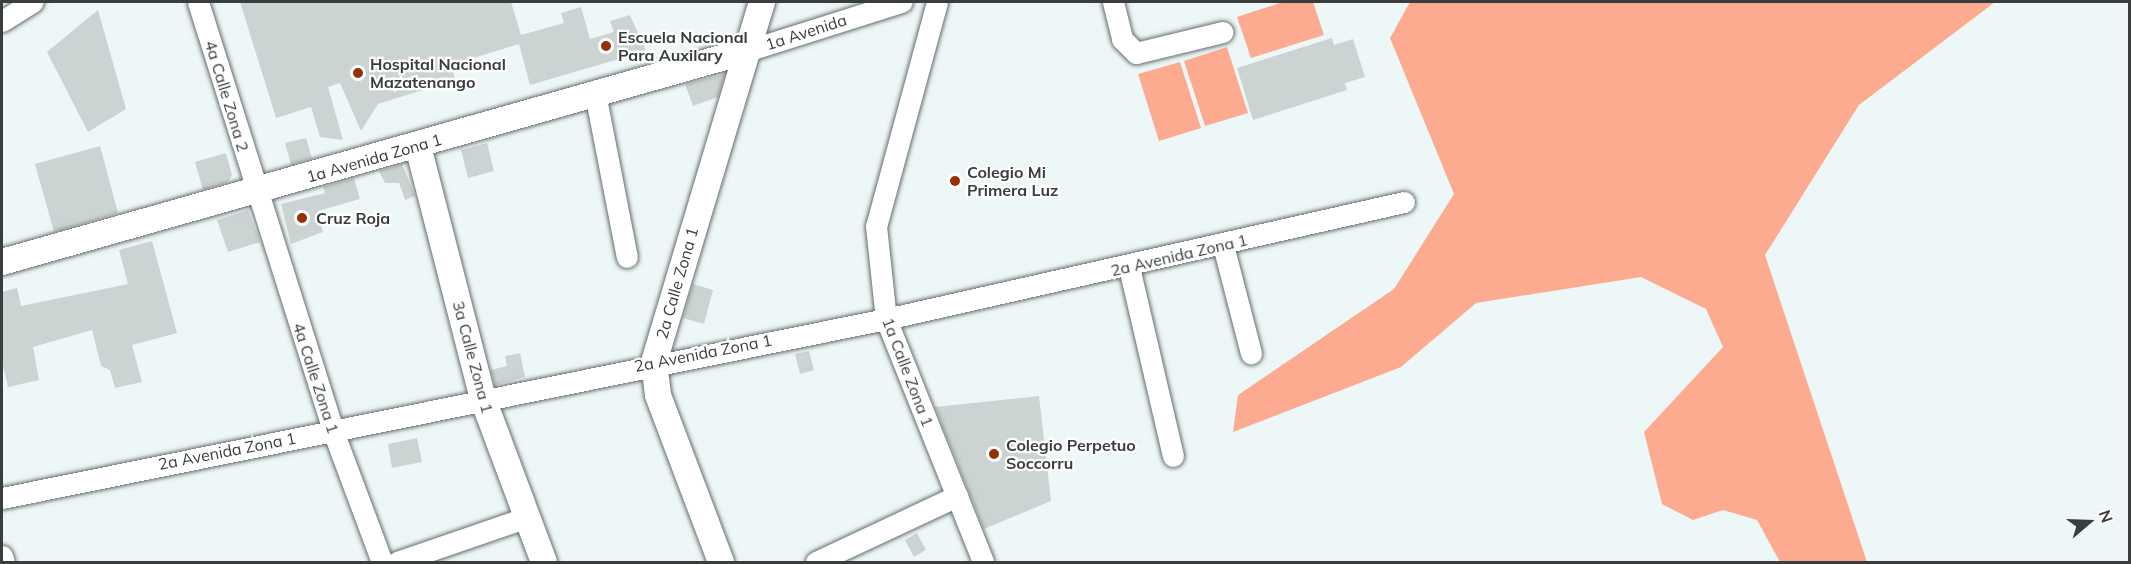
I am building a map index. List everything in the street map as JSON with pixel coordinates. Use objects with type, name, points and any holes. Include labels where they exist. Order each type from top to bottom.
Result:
[{"type":"main road","name":"2a Calle Zona 1","points":[[721,562],[658,395],[654,362],[762,2]]},
{"type":"main road","name":"1a Avenida Zona 1","points":[[2,262],[418,147],[595,93],[746,51]]},
{"type":"main road","name":"3a Calle Zona 1","points":[[418,147],[483,399],[525,518],[544,562]]},
{"type":"street","points":[[2,21],[33,2]]},
{"type":"street","name":"4a Calle Zona 2","points":[[198,2],[255,191]]},
{"type":"street","name":"1a Avenida","points":[[746,51],[902,2]]},
{"type":"street","name":"1a Calle Zona 1","points":[[937,2],[876,226],[886,319],[983,562]]},
{"type":"street","points":[[1113,2],[1122,39],[1136,53],[1223,32]]},
{"type":"street","points":[[595,93],[627,257]]},
{"type":"street","name":"4a Calle Zona 1","points":[[255,191],[333,431],[382,562]]},
{"type":"street","name":"2a Avenida Zona 1","points":[[2,498],[333,431],[654,362],[886,319],[1129,267],[1404,202]]},
{"type":"street","points":[[1223,245],[1251,353]]},
{"type":"street","points":[[1129,267],[1173,456]]},
{"type":"street","points":[[816,562],[957,496]]},
{"type":"street","points":[[397,562],[525,518]]},
{"type":"street","points":[[2,556],[4,562]]},
{"type":"shaded area","points":[[1283,2],[1313,2],[1324,35],[1251,58],[1237,17]]},
{"type":"shaded area","points":[[1410,2],[1995,2],[1859,105],[1765,255],[1867,562],[1780,562],[1757,520],[1723,510],[1693,520],[1662,504],[1644,432],[1723,347],[1706,309],[1641,277],[1476,303],[1401,367],[1233,432],[1238,395],[1394,289],[1454,194],[1390,38]]},
{"type":"shaded area","points":[[1227,47],[1248,113],[1205,126],[1184,61]]},
{"type":"shaded area","points":[[1180,62],[1201,128],[1159,141],[1138,74]]},
{"type":"building","name":"Hospital Nacional Mazatenango","points":[[240,2],[511,2],[521,35],[564,23],[561,13],[581,7],[590,39],[614,32],[610,21],[630,15],[646,51],[530,85],[519,44],[451,65],[455,80],[378,104],[361,131],[340,83],[328,87],[343,140],[320,137],[311,107],[276,118]]},
{"type":"building","points":[[98,10],[126,109],[88,132],[47,52]]},
{"type":"building","points":[[1332,38],[1334,45],[1353,39],[1365,77],[1345,83],[1347,90],[1253,120],[1237,68]]},
{"type":"building","points":[[725,74],[718,97],[693,106],[685,84]]},
{"type":"building","points":[[306,138],[312,158],[291,165],[285,143]]},
{"type":"building","points":[[487,143],[494,171],[468,178],[461,150]]},
{"type":"building","points":[[100,146],[118,213],[54,232],[35,164]]},
{"type":"building","points":[[226,153],[232,175],[228,182],[203,190],[195,162]]},
{"type":"building","points":[[402,164],[415,196],[405,200],[399,183],[385,183],[379,171]]},
{"type":"building","name":"Cruz Roja","points":[[354,178],[360,199],[318,211],[323,232],[291,244],[281,204],[325,193],[323,187]]},
{"type":"building","points":[[248,210],[260,242],[228,252],[217,220]]},
{"type":"building","points":[[152,241],[177,333],[132,345],[142,382],[115,388],[110,370],[101,366],[92,330],[33,347],[39,380],[8,387],[2,361],[2,292],[17,288],[21,306],[128,284],[119,250]]},
{"type":"building","points":[[693,284],[713,290],[704,324],[683,318]]},
{"type":"building","points":[[809,351],[814,370],[800,374],[795,354]]},
{"type":"building","points":[[520,353],[525,377],[495,385],[491,370],[507,366],[505,356]]},
{"type":"building","name":"Colegio Perpetuo Soccorru","points":[[1039,396],[1051,501],[984,529],[935,407]]},
{"type":"building","points":[[417,438],[422,462],[392,468],[388,444]]},
{"type":"building","points":[[917,533],[926,550],[914,557],[905,540]]},
{"type":"place","name":"Escuela Nacional Para Auxilary","points":[[606,46]]},
{"type":"place","name":"Hospital Nacional Mazatenango","points":[[358,73]]},
{"type":"place","name":"Colegio Mi Primera Luz","points":[[955,181]]},
{"type":"place","name":"Cruz Roja","points":[[302,218]]},
{"type":"place","name":"Colegio Perpetuo Soccorru","points":[[994,454]]}]
